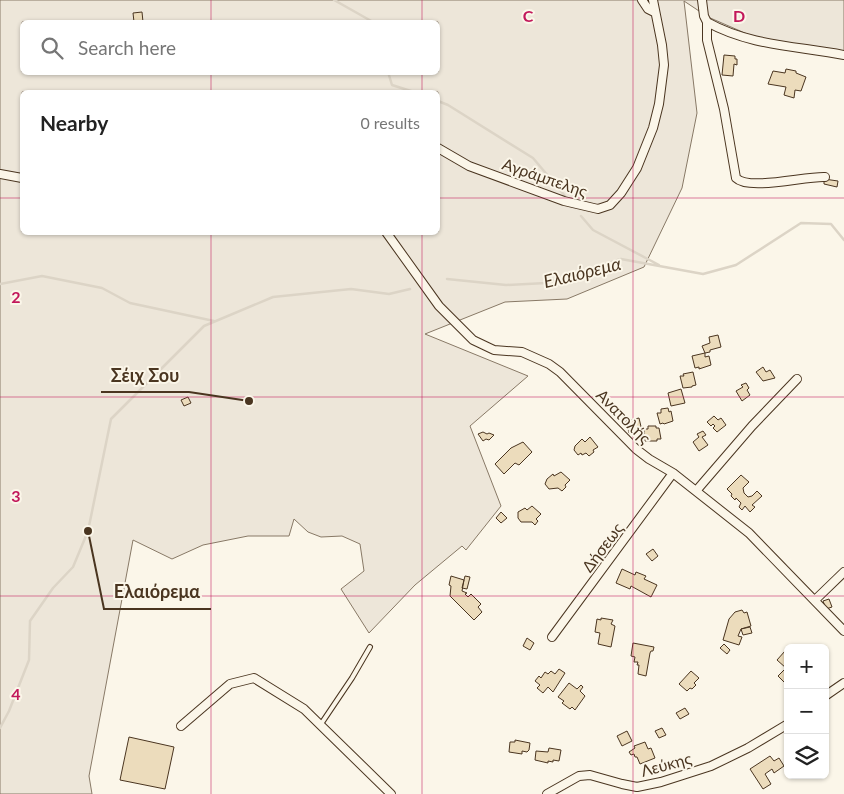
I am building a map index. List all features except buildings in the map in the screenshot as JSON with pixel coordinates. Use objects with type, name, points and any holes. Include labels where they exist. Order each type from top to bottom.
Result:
[{"type":"street","points":[[642,0],[648,9],[654,12]]},
{"type":"street","name":"Αγράμπελης","points":[[440,149],[469,166],[564,201],[598,209],[610,205],[621,193],[637,168],[653,128],[659,104],[664,65],[653,0]]},
{"type":"street","points":[[702,0],[704,16],[707,22],[706,38],[724,109],[736,178],[742,183],[755,184],[825,177]]},
{"type":"street","points":[[707,22],[760,43],[844,55]]},
{"type":"street","points":[[0,174],[20,178]]},
{"type":"street","name":"Ανατολής","points":[[388,235],[432,297],[447,315],[470,337],[489,348],[522,352],[549,364],[573,383],[630,444],[649,459],[673,473],[756,540],[844,631]]},
{"type":"street","points":[[696,491],[752,426],[797,378]]},
{"type":"street","name":"Δήσεως","points":[[552,637],[673,473]]},
{"type":"street","points":[[815,600],[844,572]]},
{"type":"street","points":[[180,726],[230,684],[254,678],[304,709],[391,794]]},
{"type":"street","points":[[829,693],[844,682]]},
{"type":"street","name":"Λεύκης","points":[[547,794],[580,776],[590,775],[637,787],[661,782],[711,766],[748,748],[784,726]]},
{"type":"lane","points":[[321,724],[370,647]]},
{"type":"shaded area","points":[[0,0],[844,0],[844,51],[761,40],[708,17],[684,1],[697,113],[682,188],[644,267],[567,299],[505,302],[425,334],[528,376],[470,426],[501,506],[466,550],[462,546],[415,585],[369,633],[341,589],[364,571],[360,544],[342,536],[321,537],[308,532],[294,519],[289,536],[248,536],[203,545],[172,559],[133,540],[89,776],[92,794],[0,794]]},
{"type":"waterway","points":[[334,0],[369,20]]},
{"type":"waterway","points":[[389,75],[392,85],[408,90]]},
{"type":"waterway","points":[[440,102],[533,158],[565,196]]},
{"type":"waterway","points":[[581,216],[593,230],[659,265]]},
{"type":"waterway","name":"Ελαιόρεμα","points":[[447,279],[506,285],[546,283],[621,259],[703,274],[736,265],[801,223],[831,224],[844,240]]},
{"type":"waterway","points":[[0,284],[42,276],[102,288],[130,303],[214,321]]},
{"type":"waterway","name":"Ελαιόρεμα","points":[[0,728],[9,711],[29,660],[30,621],[53,588],[73,567],[88,531],[111,419],[204,326],[273,297],[351,289],[389,294],[410,289]]},
{"type":"place","name":"Σέιχ Σου","points":[[249,401]]},
{"type":"place","name":"Ελαιόρεμα","points":[[88,531]]}]
